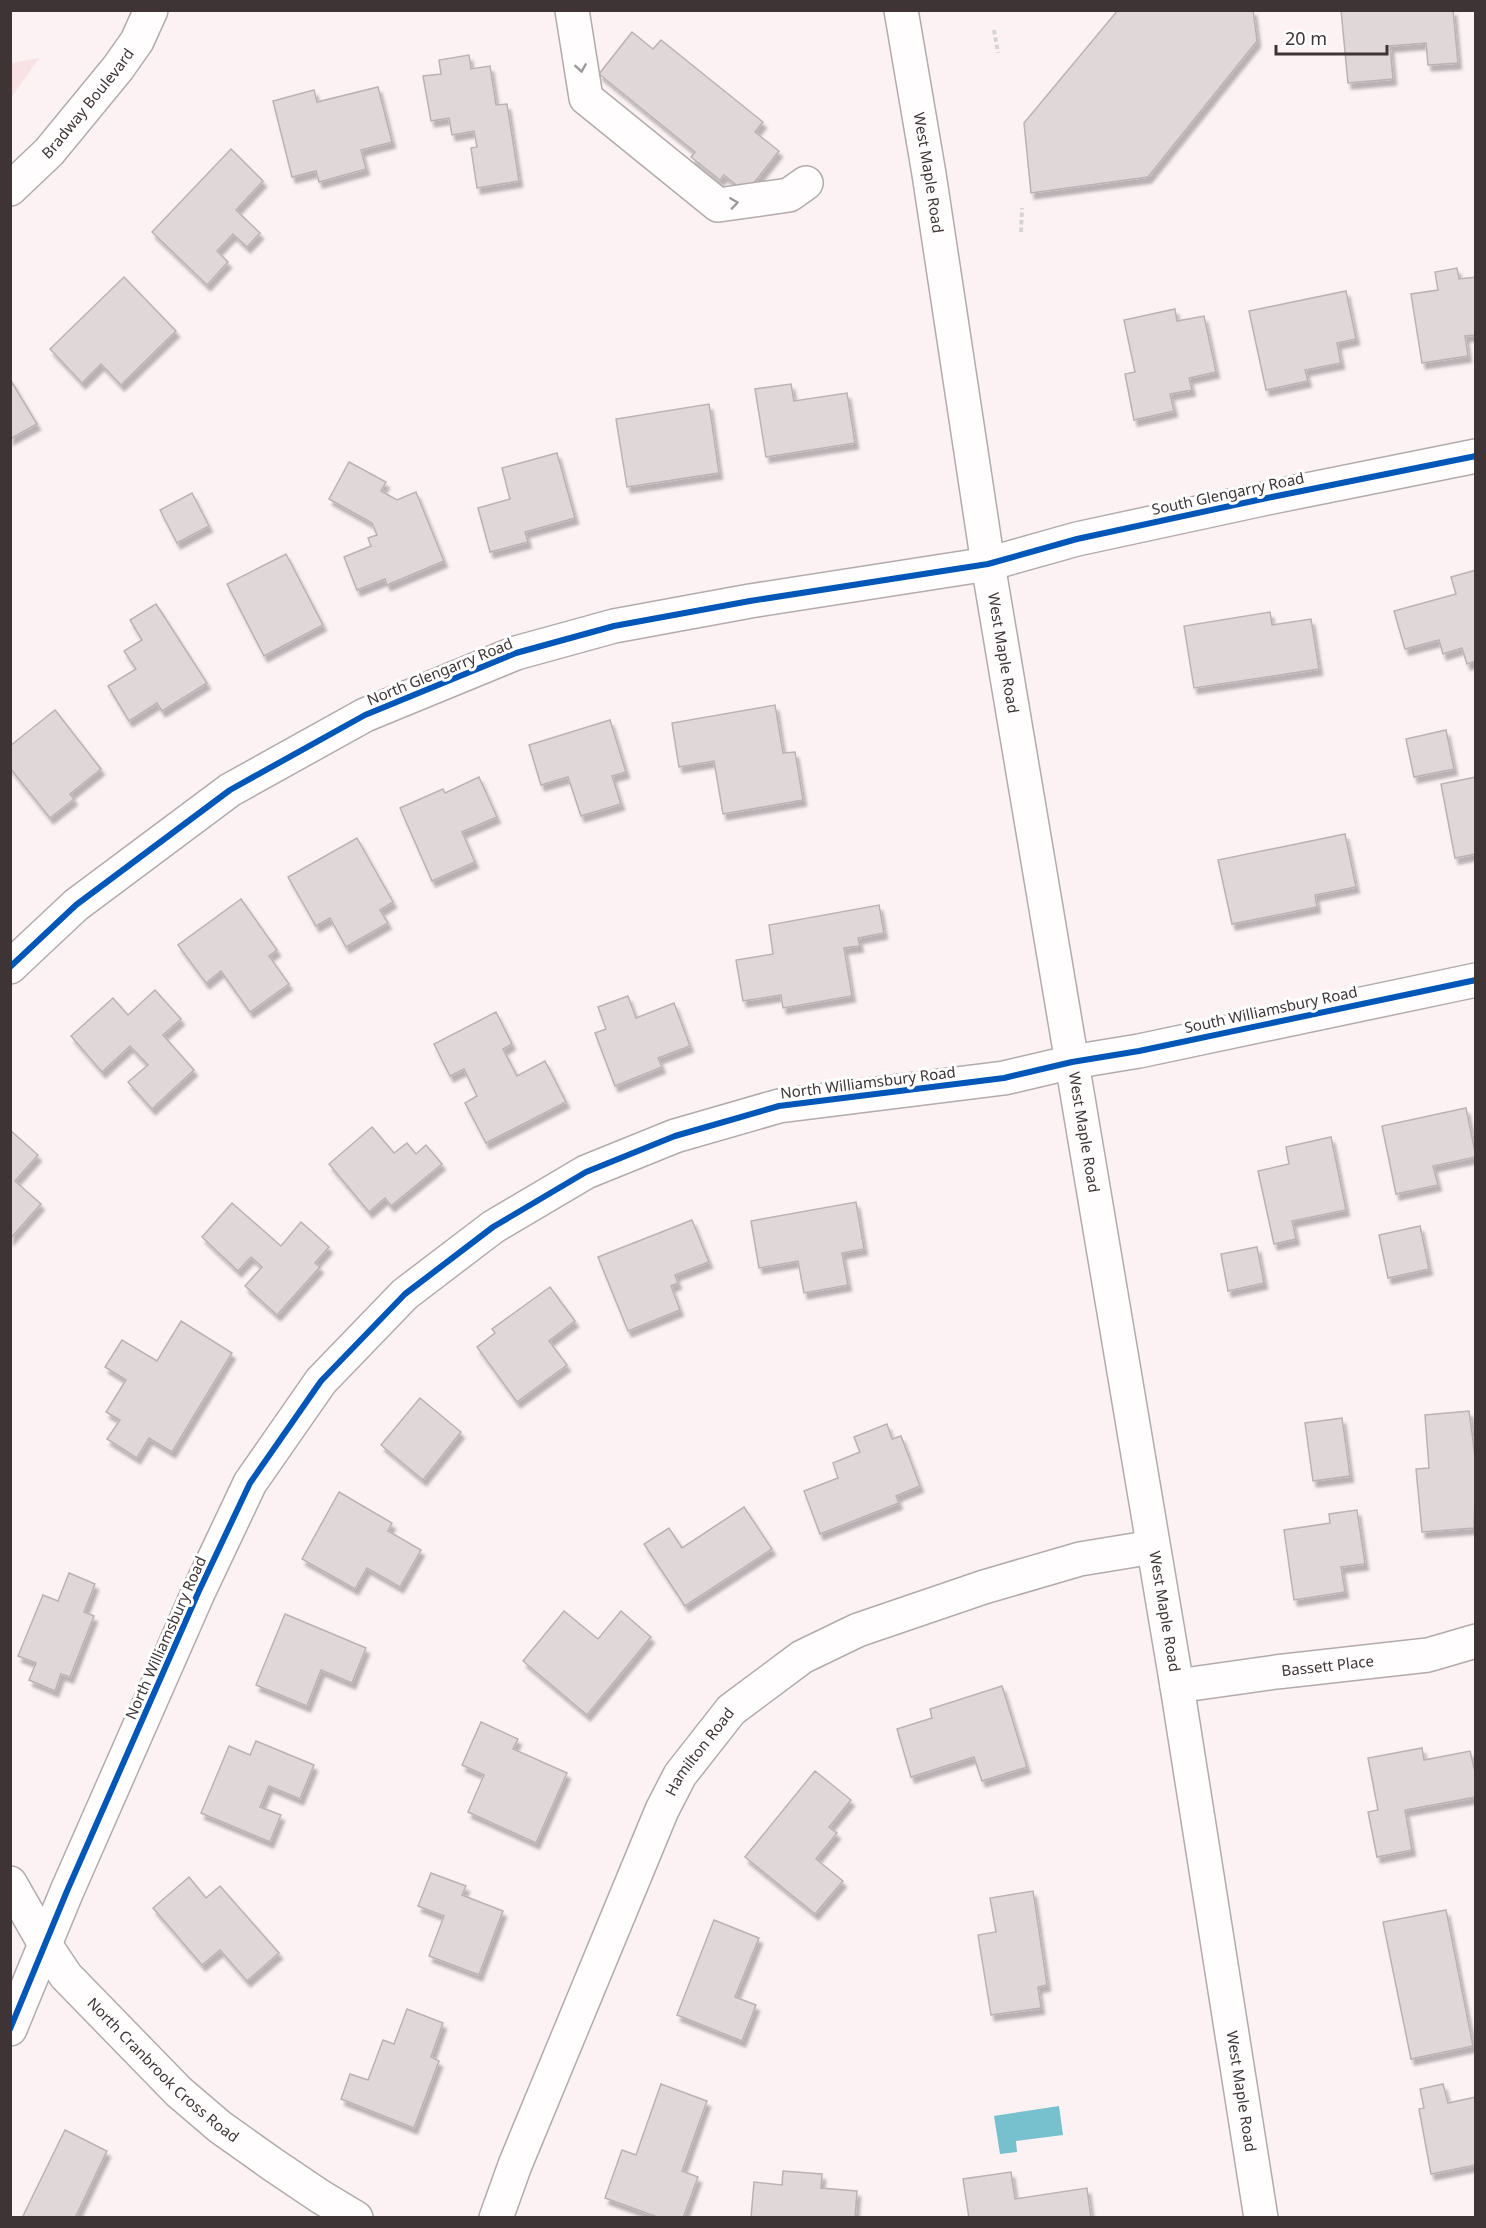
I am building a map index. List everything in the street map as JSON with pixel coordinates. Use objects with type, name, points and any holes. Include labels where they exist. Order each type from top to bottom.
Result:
[{"type":"street","name":"Bradway Boulevard","points":[[10,189],[49,152],[118,68],[137,41],[151,10]]},
{"type":"street","points":[[572,10],[586,98],[718,206],[789,195],[806,183]]},
{"type":"street","name":"West Maple Road","points":[[901,10],[931,185],[987,564],[1177,1686],[1261,2217]]},
{"type":"street","name":"South Glengarry Road","points":[[987,564],[1088,537],[1278,495],[1476,456]]},
{"type":"street","name":"North Glengarry Road","points":[[10,967],[76,905],[230,790],[365,715],[505,657],[614,626],[750,601],[987,564]]},
{"type":"street","name":"South Williamsbury Road","points":[[1072,1062],[1139,1051],[1476,980]]},
{"type":"street","name":"North Williamsbury Road","points":[[10,2030],[67,1891],[179,1635],[250,1483],[321,1381],[405,1294],[493,1227],[521,1210],[586,1172],[675,1136],[779,1106],[1004,1078],[1072,1062]]},
{"type":"street","name":"Hamilton Road","points":[[496,2217],[515,2165],[662,1810],[680,1775],[731,1710],[802,1657],[858,1630],[973,1590],[1080,1559],[1153,1547]]},
{"type":"street","name":"Bassett Place","points":[[1177,1686],[1428,1655],[1476,1641]]},
{"type":"street","name":"North Cranbrook Cross Road","points":[[10,1883],[66,1976],[179,2092],[220,2127],[272,2164],[356,2217]]},
{"type":"path","points":[[994,30],[998,53]]},
{"type":"path","points":[[1021,232],[1022,208]]},
{"type":"shaded area","points":[[39,58],[11,98],[11,63]]},
{"type":"water","points":[[1059,2106],[1063,2135],[1016,2141],[1017,2152],[1000,2154],[994,2116]]},
{"type":"building","points":[[1118,10],[1253,10],[1257,41],[1148,177],[1031,193],[1024,123]]},
{"type":"building","points":[[1341,10],[1453,10],[1458,63],[1428,65],[1426,43],[1390,46],[1393,79],[1348,83]]},
{"type":"building","points":[[632,32],[653,49],[661,40],[763,122],[755,132],[779,151],[746,193],[724,175],[720,180],[691,157],[695,152],[599,74]]},
{"type":"building","points":[[469,55],[471,69],[490,66],[496,105],[507,104],[519,181],[477,188],[471,148],[477,147],[474,131],[452,135],[449,118],[431,121],[423,76],[441,74],[439,60]]},
{"type":"building","points":[[378,87],[392,142],[361,150],[366,169],[319,182],[316,171],[292,177],[273,101],[314,90],[317,102]]},
{"type":"building","points":[[231,149],[263,181],[236,210],[260,233],[247,247],[233,234],[217,251],[228,262],[207,285],[152,232]]},
{"type":"building","points":[[1457,268],[1459,279],[1476,277],[1476,335],[1465,336],[1468,356],[1422,363],[1411,294],[1438,290],[1435,272]]},
{"type":"building","points":[[124,277],[176,331],[121,385],[101,364],[82,383],[50,349]]},
{"type":"building","points":[[1346,291],[1356,339],[1337,343],[1341,363],[1305,370],[1308,381],[1266,390],[1249,311]]},
{"type":"building","points":[[1175,309],[1177,321],[1204,316],[1216,372],[1189,378],[1192,390],[1170,394],[1174,411],[1134,420],[1125,374],[1135,372],[1124,320]]},
{"type":"building","points":[[10,379],[37,424],[10,439]]},
{"type":"building","points":[[791,384],[794,401],[847,393],[855,443],[766,457],[755,389]]},
{"type":"building","points":[[709,404],[719,473],[627,487],[616,419]]},
{"type":"building","points":[[557,453],[575,518],[525,532],[528,542],[490,552],[478,508],[510,499],[502,468]]},
{"type":"building","points":[[349,462],[386,482],[381,491],[397,500],[416,492],[444,561],[387,585],[385,579],[357,590],[344,557],[371,546],[368,538],[377,535],[372,523],[329,499]]},
{"type":"building","points":[[192,493],[209,526],[177,543],[160,510]]},
{"type":"building","points":[[286,554],[323,625],[264,656],[227,584]]},
{"type":"building","points":[[1476,570],[1476,661],[1467,664],[1462,648],[1443,654],[1439,640],[1405,649],[1394,611],[1456,594],[1451,577]]},
{"type":"building","points":[[156,604],[207,683],[162,711],[157,703],[129,721],[108,686],[136,669],[124,651],[142,640],[130,620]]},
{"type":"building","points":[[1270,612],[1272,625],[1311,619],[1319,669],[1194,688],[1184,626]]},
{"type":"building","points":[[775,705],[783,753],[795,752],[803,800],[723,814],[714,761],[679,767],[672,723]]},
{"type":"building","points":[[55,710],[101,769],[70,794],[74,799],[50,818],[10,768],[10,746]]},
{"type":"building","points":[[610,720],[626,772],[612,776],[621,804],[581,816],[568,777],[541,785],[529,745]]},
{"type":"building","points":[[1446,730],[1454,769],[1414,777],[1406,739]]},
{"type":"building","points":[[479,777],[497,817],[462,832],[475,862],[432,881],[400,808],[443,789],[445,793]]},
{"type":"building","points":[[1476,777],[1476,854],[1455,858],[1441,784]]},
{"type":"building","points":[[1345,834],[1356,887],[1315,895],[1317,907],[1232,924],[1218,860]]},
{"type":"building","points":[[357,838],[393,902],[380,910],[388,923],[346,947],[330,918],[316,926],[288,877]]},
{"type":"building","points":[[241,899],[277,950],[269,956],[289,984],[250,1012],[221,971],[206,983],[178,945]]},
{"type":"building","points":[[879,905],[884,933],[858,938],[860,946],[844,948],[852,996],[783,1008],[781,995],[743,1001],[736,960],[773,954],[769,925]]},
{"type":"building","points":[[155,990],[181,1019],[163,1035],[194,1070],[152,1109],[128,1082],[148,1065],[130,1046],[102,1072],[71,1036],[113,998],[128,1015]]},
{"type":"building","points":[[628,996],[636,1018],[674,1003],[690,1046],[658,1058],[662,1067],[615,1086],[595,1033],[606,1029],[598,1007]]},
{"type":"building","points":[[496,1012],[512,1044],[503,1049],[517,1076],[545,1061],[566,1102],[486,1143],[465,1103],[477,1096],[464,1069],[450,1076],[434,1044]]},
{"type":"building","points":[[1466,1108],[1476,1157],[1433,1166],[1438,1185],[1396,1194],[1382,1126]]},
{"type":"building","points":[[372,1127],[394,1153],[407,1143],[416,1154],[426,1145],[442,1164],[391,1206],[385,1198],[369,1212],[329,1164]]},
{"type":"building","points":[[10,1130],[38,1155],[15,1181],[41,1204],[10,1239]]},
{"type":"building","points":[[1331,1137],[1346,1210],[1292,1221],[1296,1239],[1274,1244],[1258,1171],[1289,1164],[1286,1147]]},
{"type":"building","points":[[856,1202],[864,1249],[842,1253],[848,1285],[804,1293],[798,1261],[759,1268],[751,1221]]},
{"type":"building","points":[[232,1203],[281,1246],[301,1222],[329,1247],[315,1263],[320,1267],[277,1315],[245,1286],[262,1267],[251,1257],[238,1271],[202,1237]]},
{"type":"building","points":[[692,1220],[709,1262],[675,1275],[678,1283],[671,1286],[680,1310],[628,1331],[598,1257]]},
{"type":"building","points":[[1420,1226],[1429,1269],[1388,1278],[1379,1235]]},
{"type":"building","points":[[1257,1247],[1264,1283],[1228,1291],[1221,1254]]},
{"type":"building","points":[[550,1287],[575,1321],[549,1341],[567,1365],[517,1402],[477,1347],[495,1333],[492,1329]]},
{"type":"building","points":[[181,1321],[232,1353],[172,1452],[149,1438],[137,1458],[107,1439],[120,1420],[106,1412],[126,1380],[105,1367],[122,1340],[157,1361]]},
{"type":"building","points":[[420,1398],[461,1432],[423,1480],[381,1445]]},
{"type":"building","points":[[1469,1411],[1476,1464],[1474,1528],[1422,1532],[1416,1469],[1429,1468],[1425,1415]]},
{"type":"building","points":[[1342,1418],[1350,1476],[1313,1481],[1305,1423]]},
{"type":"building","points":[[887,1424],[892,1439],[901,1436],[920,1486],[896,1496],[899,1503],[820,1534],[804,1491],[838,1478],[833,1463],[860,1452],[854,1437]]},
{"type":"building","points":[[339,1492],[392,1523],[388,1531],[421,1550],[400,1587],[367,1568],[355,1589],[302,1559]]},
{"type":"building","points":[[744,1507],[772,1549],[685,1606],[644,1544],[669,1528],[682,1548]]},
{"type":"building","points":[[1357,1510],[1365,1564],[1341,1567],[1345,1592],[1294,1600],[1284,1530],[1330,1523],[1329,1514]]},
{"type":"building","points":[[69,1573],[95,1584],[84,1612],[94,1616],[70,1677],[61,1674],[55,1691],[29,1680],[36,1663],[18,1656],[43,1595],[58,1601]]},
{"type":"building","points":[[564,1611],[598,1639],[621,1611],[651,1637],[587,1715],[523,1661]]},
{"type":"building","points":[[285,1614],[366,1648],[352,1683],[321,1670],[307,1706],[256,1685]]},
{"type":"building","points":[[1002,1686],[1027,1767],[982,1781],[974,1757],[911,1777],[897,1729],[932,1718],[930,1709]]},
{"type":"building","points":[[481,1722],[518,1739],[513,1749],[567,1773],[536,1843],[468,1812],[484,1775],[462,1765]]},
{"type":"building","points":[[256,1741],[314,1765],[300,1799],[269,1786],[260,1807],[281,1815],[270,1842],[201,1813],[229,1746],[250,1755]]},
{"type":"building","points":[[1422,1748],[1424,1760],[1470,1751],[1476,1776],[1476,1797],[1405,1810],[1412,1850],[1377,1857],[1368,1812],[1378,1810],[1368,1758]]},
{"type":"building","points":[[815,1771],[851,1800],[829,1827],[837,1833],[816,1859],[843,1881],[815,1914],[745,1857]]},
{"type":"building","points":[[431,1873],[466,1886],[462,1895],[503,1911],[479,1975],[429,1956],[444,1916],[418,1906]]},
{"type":"building","points":[[189,1877],[206,1898],[220,1886],[279,1953],[247,1981],[220,1950],[202,1965],[153,1908]]},
{"type":"building","points":[[1033,1891],[1047,1985],[1038,1987],[1041,2008],[991,2015],[978,1935],[996,1932],[990,1898]]},
{"type":"building","points":[[1446,1910],[1473,2046],[1411,2059],[1383,1922]]},
{"type":"building","points":[[714,1920],[759,1938],[735,1997],[756,2005],[742,2041],[677,2015]]},
{"type":"building","points":[[407,2009],[443,2023],[431,2057],[439,2061],[414,2128],[341,2099],[350,2074],[368,2080],[383,2040],[394,2044]]},
{"type":"building","points":[[661,2084],[707,2101],[682,2171],[698,2177],[683,2218],[660,2218],[605,2198],[622,2150],[636,2155]]},
{"type":"building","points":[[1443,2084],[1448,2103],[1476,2097],[1476,2165],[1431,2174],[1419,2109],[1424,2108],[1420,2089]]},
{"type":"building","points":[[65,2130],[107,2151],[75,2218],[22,2218]]},
{"type":"building","points":[[783,2171],[822,2174],[821,2188],[857,2191],[855,2218],[751,2218],[754,2182],[782,2185]]},
{"type":"building","points":[[1011,2172],[1015,2199],[1087,2188],[1091,2218],[969,2218],[963,2179]]},
{"type":"cycle path","points":[[10,967],[76,905],[230,790],[365,715],[516,653],[614,626],[750,601],[988,564],[1077,539],[1476,456]]},
{"type":"cycle path","points":[[10,2029],[67,1891],[198,1593],[250,1483],[321,1381],[405,1294],[493,1227],[586,1172],[675,1136],[779,1106],[1004,1078],[1072,1062],[1139,1051],[1476,980]]}]
